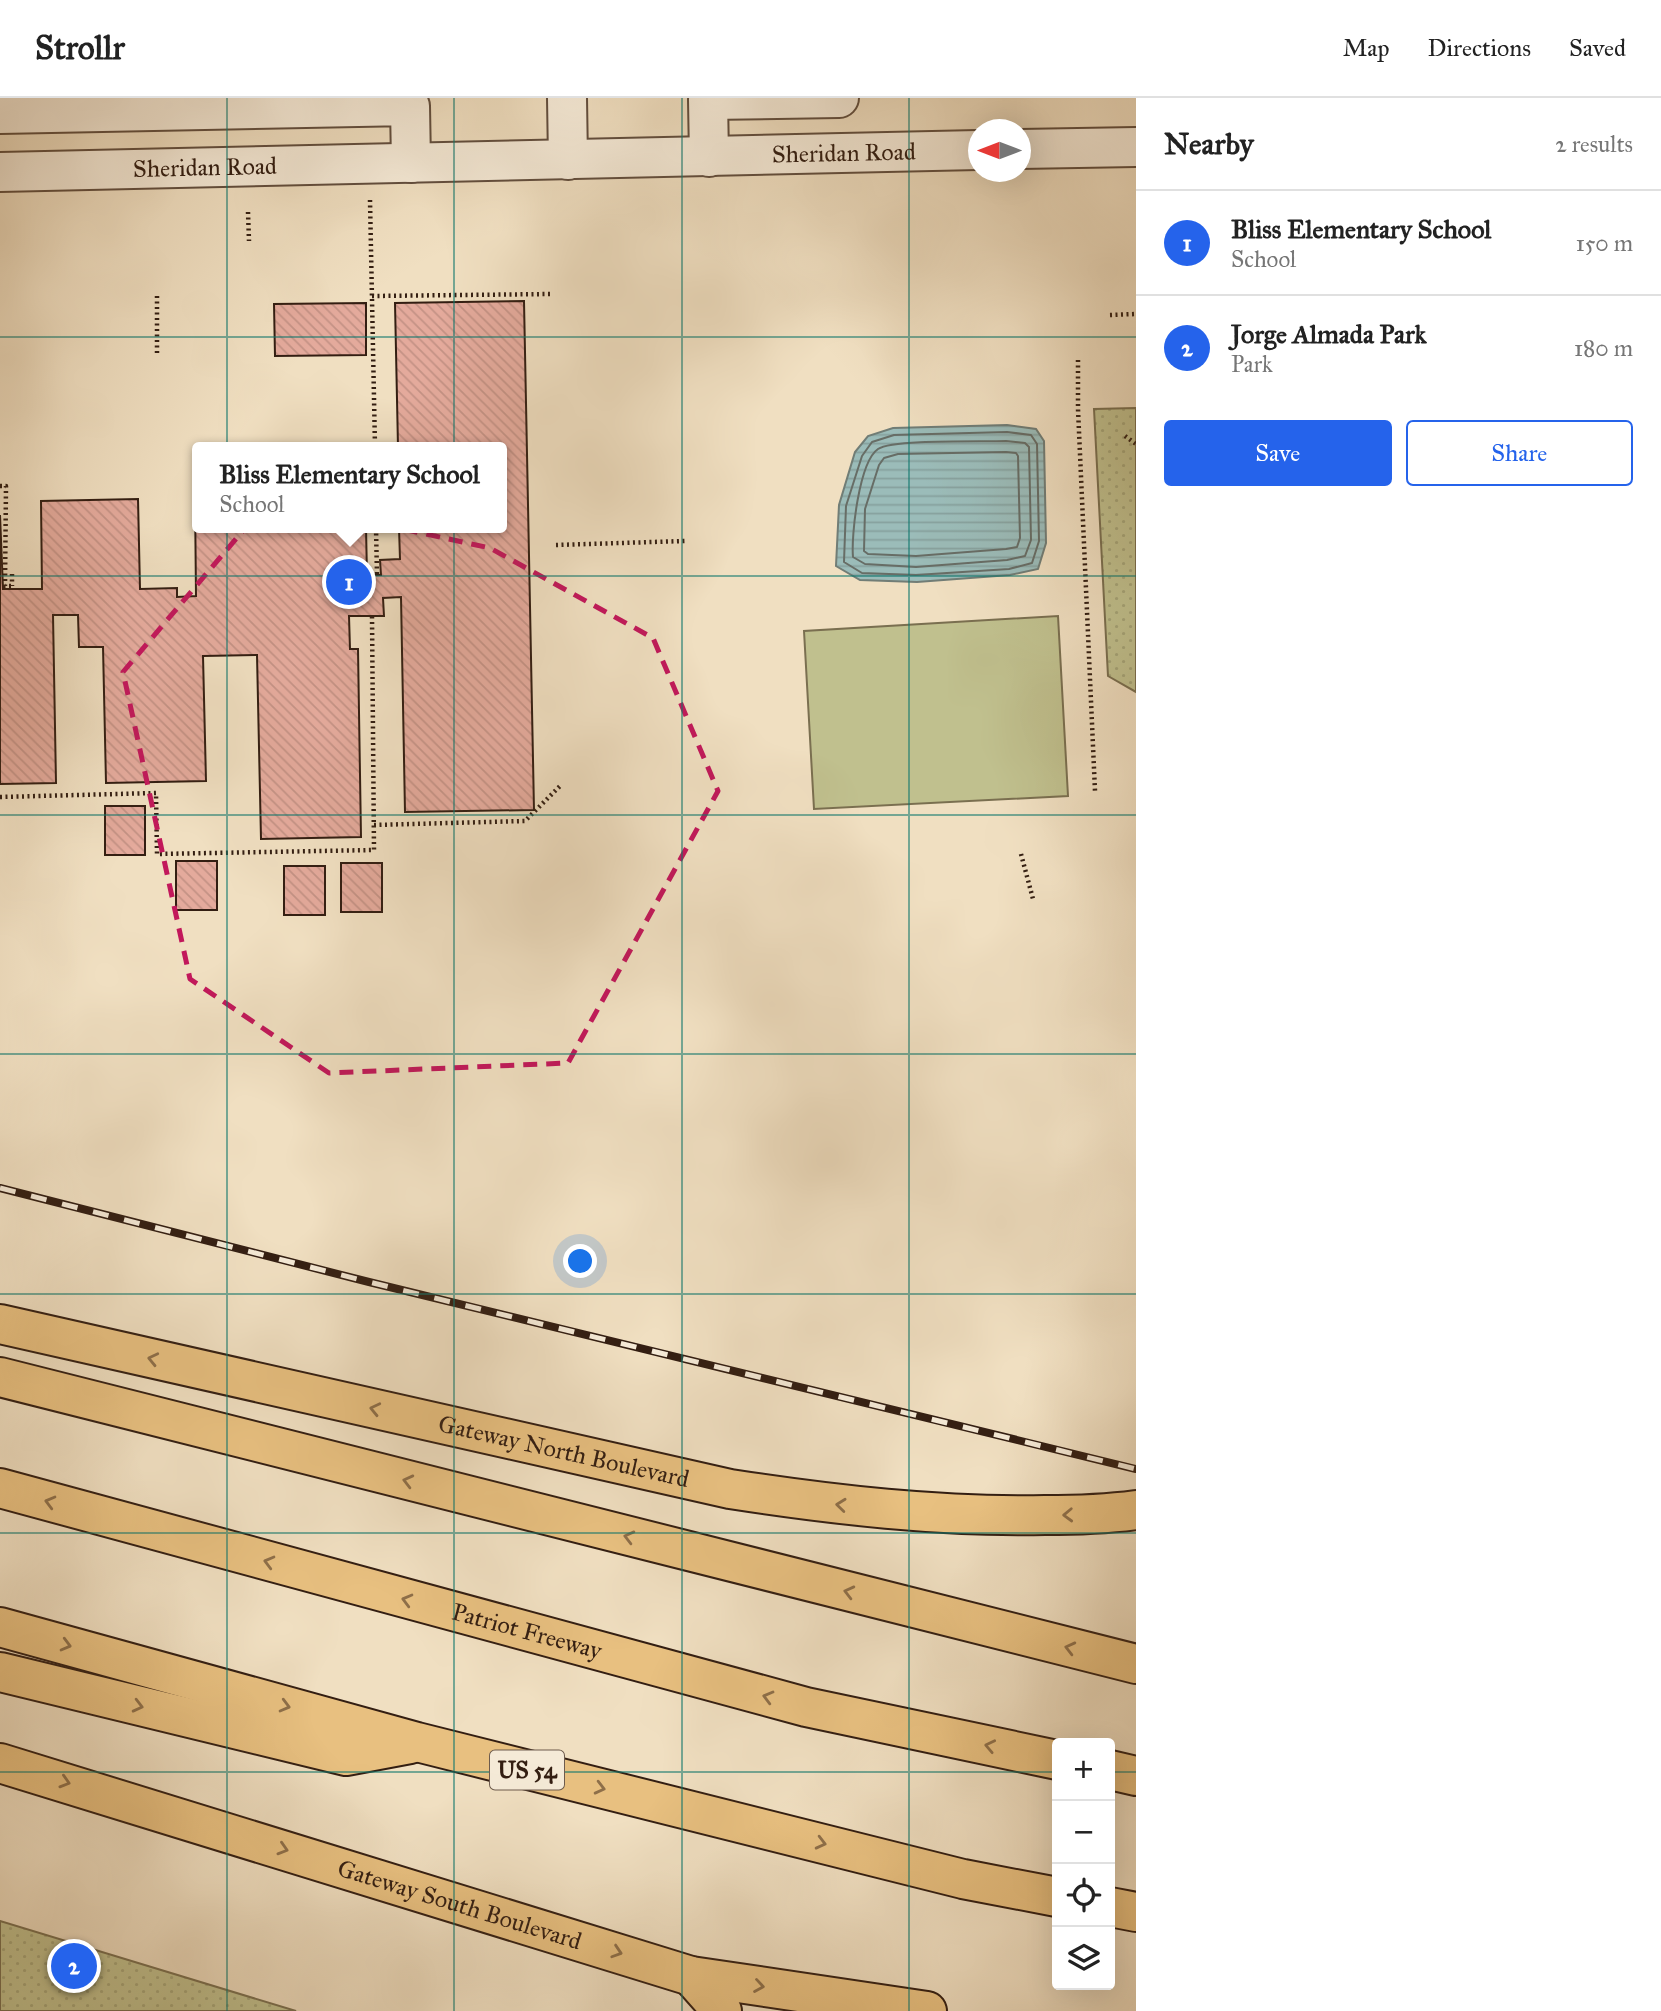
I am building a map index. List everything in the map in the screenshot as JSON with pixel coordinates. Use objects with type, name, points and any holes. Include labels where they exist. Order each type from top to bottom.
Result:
[{"type":"main road","name":"Gateway North Boulevard","points":[[0,1324],[730,1489],[814,1502],[972,1515],[1073,1515],[1136,1510]]},
{"type":"main road","points":[[0,1377],[1136,1664]]},
{"type":"main road","name":"Patriot Freeway","points":[[0,1488],[806,1707],[1052,1759]]},
{"type":"main road","name":"US 54","points":[[0,1627],[417,1742],[963,1879],[1052,1896]]},
{"type":"main road","points":[[0,1672],[346,1756],[417,1742]]},
{"type":"main road","name":"Gateway South Boulevard","points":[[0,1763],[691,1976],[927,2011]]},
{"type":"main road","points":[[1115,1771],[1136,1776]]},
{"type":"main road","points":[[1115,1908],[1136,1912]]},
{"type":"main road","points":[[691,1976],[722,2011]]},
{"type":"street","points":[[567,98],[568,160]]},
{"type":"street","points":[[709,158],[708,100],[839,98]]},
{"type":"street","points":[[0,114],[410,106],[411,163]]},
{"type":"street","points":[[1031,149],[1136,147]]},
{"type":"street","name":"Sheridan Road","points":[[0,172],[968,150]]},
{"type":"path","points":[[369,163],[375,442]]},
{"type":"path","points":[[248,212],[248,241]]},
{"type":"path","points":[[372,296],[551,294]]},
{"type":"path","points":[[157,296],[157,355]]},
{"type":"path","points":[[1110,315],[1136,314]]},
{"type":"path","points":[[1078,360],[1095,791]]},
{"type":"path","points":[[1125,436],[1136,444]]},
{"type":"path","points":[[0,486],[6,486],[5,586],[12,586],[12,574]]},
{"type":"path","points":[[376,533],[377,575]]},
{"type":"path","points":[[556,545],[685,541]]},
{"type":"path","points":[[0,797],[156,793],[157,855],[374,850],[372,616]]},
{"type":"path","points":[[374,825],[525,821],[561,785]]},
{"type":"path","points":[[1021,854],[1033,899]]},
{"type":"highlighted area","points":[[269,500],[490,548],[653,638],[718,791],[568,1063],[329,1073],[190,979],[123,672]]},
{"type":"green space","points":[[1136,408],[1136,692],[1108,676],[1094,409]]},
{"type":"green space","points":[[1058,616],[1068,796],[814,809],[804,631]]},
{"type":"green space","points":[[0,1921],[296,2011],[0,2011]]},
{"type":"water","points":[[1007,425],[1036,429],[1044,441],[1046,543],[1038,569],[1010,575],[917,582],[860,580],[836,566],[839,505],[855,452],[868,436],[893,428]]},
{"type":"building","points":[[524,301],[534,810],[405,812],[401,597],[383,598],[384,616],[349,616],[350,649],[358,649],[361,837],[261,839],[257,655],[203,656],[206,781],[106,783],[103,647],[79,647],[78,615],[53,615],[56,783],[0,784],[0,515],[3,589],[42,589],[41,501],[138,499],[140,589],[177,588],[177,597],[196,596],[195,533],[366,533],[367,575],[381,575],[380,560],[400,559],[399,533],[507,533],[507,442],[398,442],[395,303]]},
{"type":"building","points":[[366,303],[366,355],[275,356],[274,304]]},
{"type":"building","points":[[105,806],[145,806],[145,855],[105,855]]},
{"type":"building","points":[[176,861],[217,861],[217,910],[176,910]]},
{"type":"building","points":[[341,863],[382,863],[382,912],[341,912]]},
{"type":"building","points":[[284,866],[325,866],[325,915],[284,915]]},
{"type":"railway","points":[[0,1188],[369,1282],[1136,1469]]},
{"type":"place","name":"Bliss Elementary School","points":[[349,582]]},
{"type":"place","name":"Jorge Almada Park","points":[[74,1966]]}]
